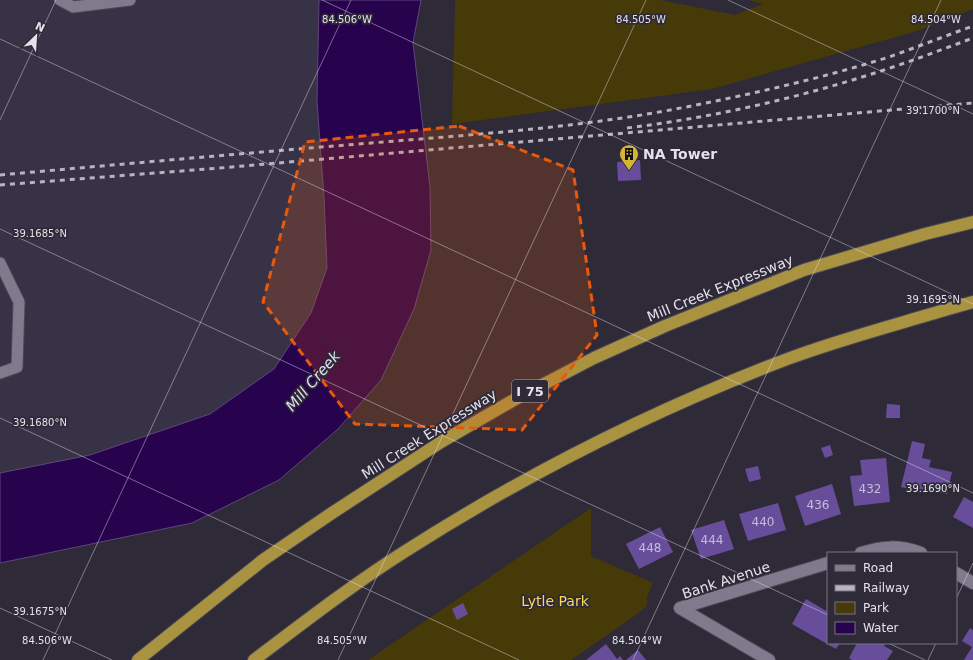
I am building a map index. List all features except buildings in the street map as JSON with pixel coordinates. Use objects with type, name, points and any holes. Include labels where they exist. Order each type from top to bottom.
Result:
[{"type":"highway","name":"Mill Creek Expressway","points":[[138,660],[263,560],[441,442],[519,397],[594,358],[672,323],[804,270],[925,234],[973,222]]},
{"type":"highway","points":[[254,660],[322,609],[403,553],[493,498],[568,456],[709,390],[792,358],[888,327],[973,302]]},
{"type":"street","points":[[864,552],[878,548],[899,547],[917,552]]},
{"type":"street","name":"Bank Avenue","points":[[769,660],[680,608],[827,563]]},
{"type":"street","points":[[957,574],[973,583]]},
{"type":"lane","points":[[60,0],[73,7],[130,0]]},
{"type":"lane","points":[[0,263],[19,302],[17,367],[0,373]]},
{"type":"highlighted area","points":[[459,126],[573,170],[597,335],[522,430],[355,424],[263,302],[305,142]]},
{"type":"shaded area","points":[[0,0],[319,0],[317,101],[324,197],[327,268],[311,313],[274,369],[210,414],[90,455],[0,473]]},
{"type":"green space","points":[[456,0],[660,0],[735,15],[763,4],[749,0],[973,0],[973,9],[917,31],[712,89],[452,124]]},
{"type":"green space","name":"Lytle Park","points":[[591,508],[591,556],[653,583],[647,597],[647,606],[571,660],[368,660]]},
{"type":"water","name":"Mill Creek","points":[[319,0],[421,0],[413,43],[430,187],[431,250],[414,309],[381,380],[338,429],[279,480],[192,523],[0,563],[0,473],[90,455],[210,414],[274,369],[311,313],[327,268],[324,197],[317,101]]},
{"type":"railway","points":[[0,175],[494,133],[656,113],[817,78],[889,57],[973,26]]},
{"type":"railway","points":[[627,128],[728,112],[795,96],[893,67],[973,38]]},
{"type":"railway","points":[[0,185],[220,168],[973,103]]},
{"type":"place","name":"NA Tower","points":[[629,171]]}]
